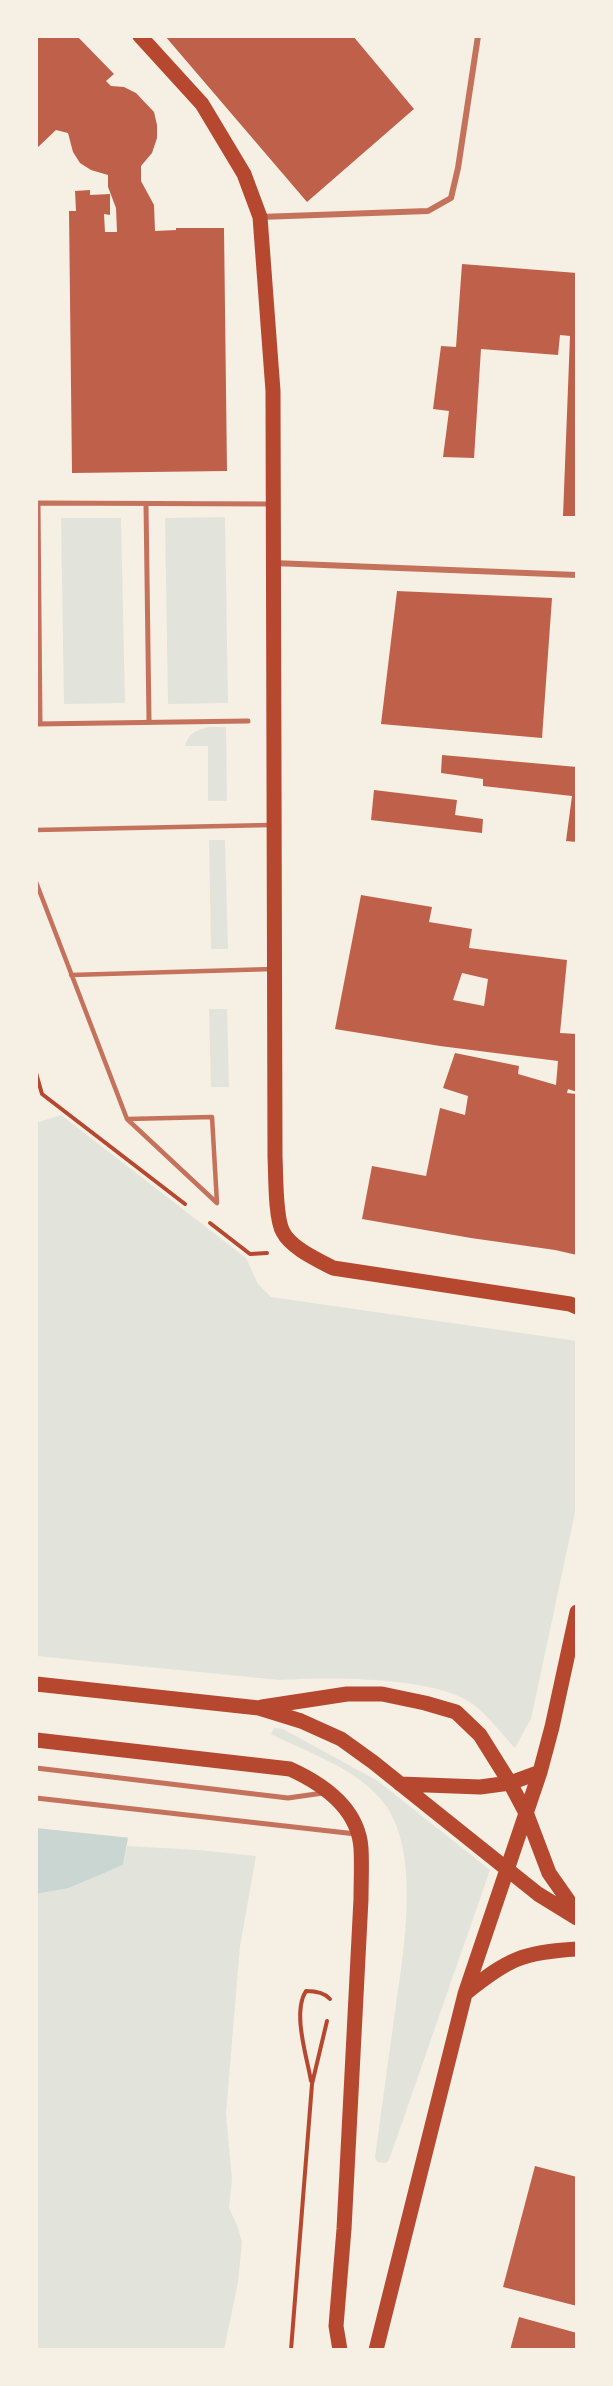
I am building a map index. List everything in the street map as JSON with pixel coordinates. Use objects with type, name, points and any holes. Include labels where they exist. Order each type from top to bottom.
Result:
[{"type":"main road","points":[[140,36],[202,104],[244,174],[260,217],[273,392],[276,1197],[283,1233],[303,1252],[333,1268],[521,1296],[577,1307]]},
{"type":"main road","points":[[376,2350],[465,1994],[540,1772],[577,1612]]},
{"type":"main road","points":[[36,1684],[259,1708],[301,1721],[340,1739],[509,1869],[538,1894],[577,1918]]},
{"type":"main road","points":[[259,1708],[347,1694],[382,1694],[456,1712],[480,1735],[510,1783],[526,1815],[549,1873],[577,1913]]},
{"type":"main road","points":[[36,1740],[290,1769],[330,1792],[351,1817],[361,1847],[361,1899],[344,2229],[336,2326],[340,2350]]},
{"type":"main road","points":[[400,1784],[480,1787],[510,1783],[540,1772]]},
{"type":"main road","points":[[465,1994],[494,1971],[519,1957],[545,1951],[577,1949]]},
{"type":"street","points":[[260,217],[428,211],[451,198],[458,168],[478,36]]},
{"type":"street","points":[[248,721],[38,724],[37,504],[273,504]]},
{"type":"street","points":[[146,504],[149,721]]},
{"type":"street","points":[[273,563],[577,575]]},
{"type":"street","points":[[36,1768],[288,1798],[330,1792]]},
{"type":"street","points":[[36,1798],[358,1834]]},
{"type":"lane","points":[[36,830],[274,824]]},
{"type":"lane","points":[[36,882],[127,1119],[217,1203],[212,1117],[127,1119]]},
{"type":"lane","points":[[71,975],[275,969]]},
{"type":"path","points":[[312,2084],[301,2028],[301,1998],[306,1991],[315,1991],[327,1995],[332,2002],[333,1991]]},
{"type":"path","points":[[291,2350],[312,2084],[329,2013]]},
{"type":"shaded area","points":[[225,517],[228,703],[168,704],[165,518]]},
{"type":"shaded area","points":[[61,518],[121,518],[125,703],[64,704]]},
{"type":"shaded area","points":[[210,727],[226,727],[227,801],[208,801],[208,746],[185,746],[194,732]]},
{"type":"shaded area","points":[[209,840],[225,840],[228,949],[211,949]]},
{"type":"shaded area","points":[[209,1009],[227,1009],[229,1087],[211,1087]]},
{"type":"shaded area","points":[[61,1115],[246,1258],[258,1284],[271,1297],[577,1341],[577,1503],[531,1719],[515,1748],[474,1705],[457,1695],[435,1688],[352,1679],[280,1680],[36,1656],[36,1123]]},
{"type":"shaded area","points":[[36,1695],[132,1816],[123,1865],[69,1888],[36,1894]]},
{"type":"shaded area","points":[[274,1728],[283,1729],[378,1781],[490,1870],[389,2160],[386,2163],[377,2162],[375,2157],[404,1944],[407,1883],[404,1854],[397,1828],[386,1806],[375,1793],[348,1772],[271,1734]]},
{"type":"shaded area","points":[[127,1846],[256,1856],[240,1946],[226,2114],[232,2179],[229,2208],[242,2242],[238,2282],[224,2350],[36,2350],[36,1894],[69,1888],[123,1865]]},
{"type":"pier","points":[[36,1692],[93,1727],[120,1772],[135,1816],[131,1838],[36,1828]]},
{"type":"building","points":[[36,36],[77,36],[114,74],[106,81],[111,86],[124,87],[136,93],[154,112],[157,138],[152,153],[141,166],[141,181],[154,205],[155,231],[176,230],[176,228],[224,228],[227,471],[72,473],[69,211],[76,211],[75,191],[90,190],[90,195],[110,194],[110,215],[104,214],[105,232],[117,232],[116,208],[108,187],[108,175],[91,170],[80,163],[73,152],[68,133],[56,130],[36,149]]},
{"type":"building","points":[[165,36],[353,36],[414,109],[307,202]]},
{"type":"building","points":[[462,264],[577,273],[577,516],[563,516],[570,336],[560,335],[558,355],[481,349],[474,458],[443,457],[449,411],[433,409],[441,346],[456,347]]},
{"type":"building","points":[[397,591],[552,598],[542,738],[381,724]]},
{"type":"building","points":[[442,755],[577,767],[577,842],[566,841],[572,796],[483,786],[483,779],[441,773]]},
{"type":"building","points":[[374,790],[457,800],[455,815],[483,819],[482,833],[371,820]]},
{"type":"building","points":[[361,895],[432,907],[429,922],[472,929],[469,948],[567,960],[560,1033],[577,1034],[577,1092],[568,1089],[567,1093],[577,1094],[577,1255],[362,1219],[372,1166],[426,1176],[440,1108],[465,1115],[468,1096],[443,1088],[455,1053],[519,1066],[518,1074],[556,1085],[558,1061],[440,1046],[335,1029]],"holes":[[[462,973],[488,979],[484,1006],[453,1000]]]},
{"type":"building","points":[[535,2166],[577,2177],[577,2306],[503,2287]]},
{"type":"building","points":[[519,2317],[577,2333],[577,2350],[510,2350]]}]
